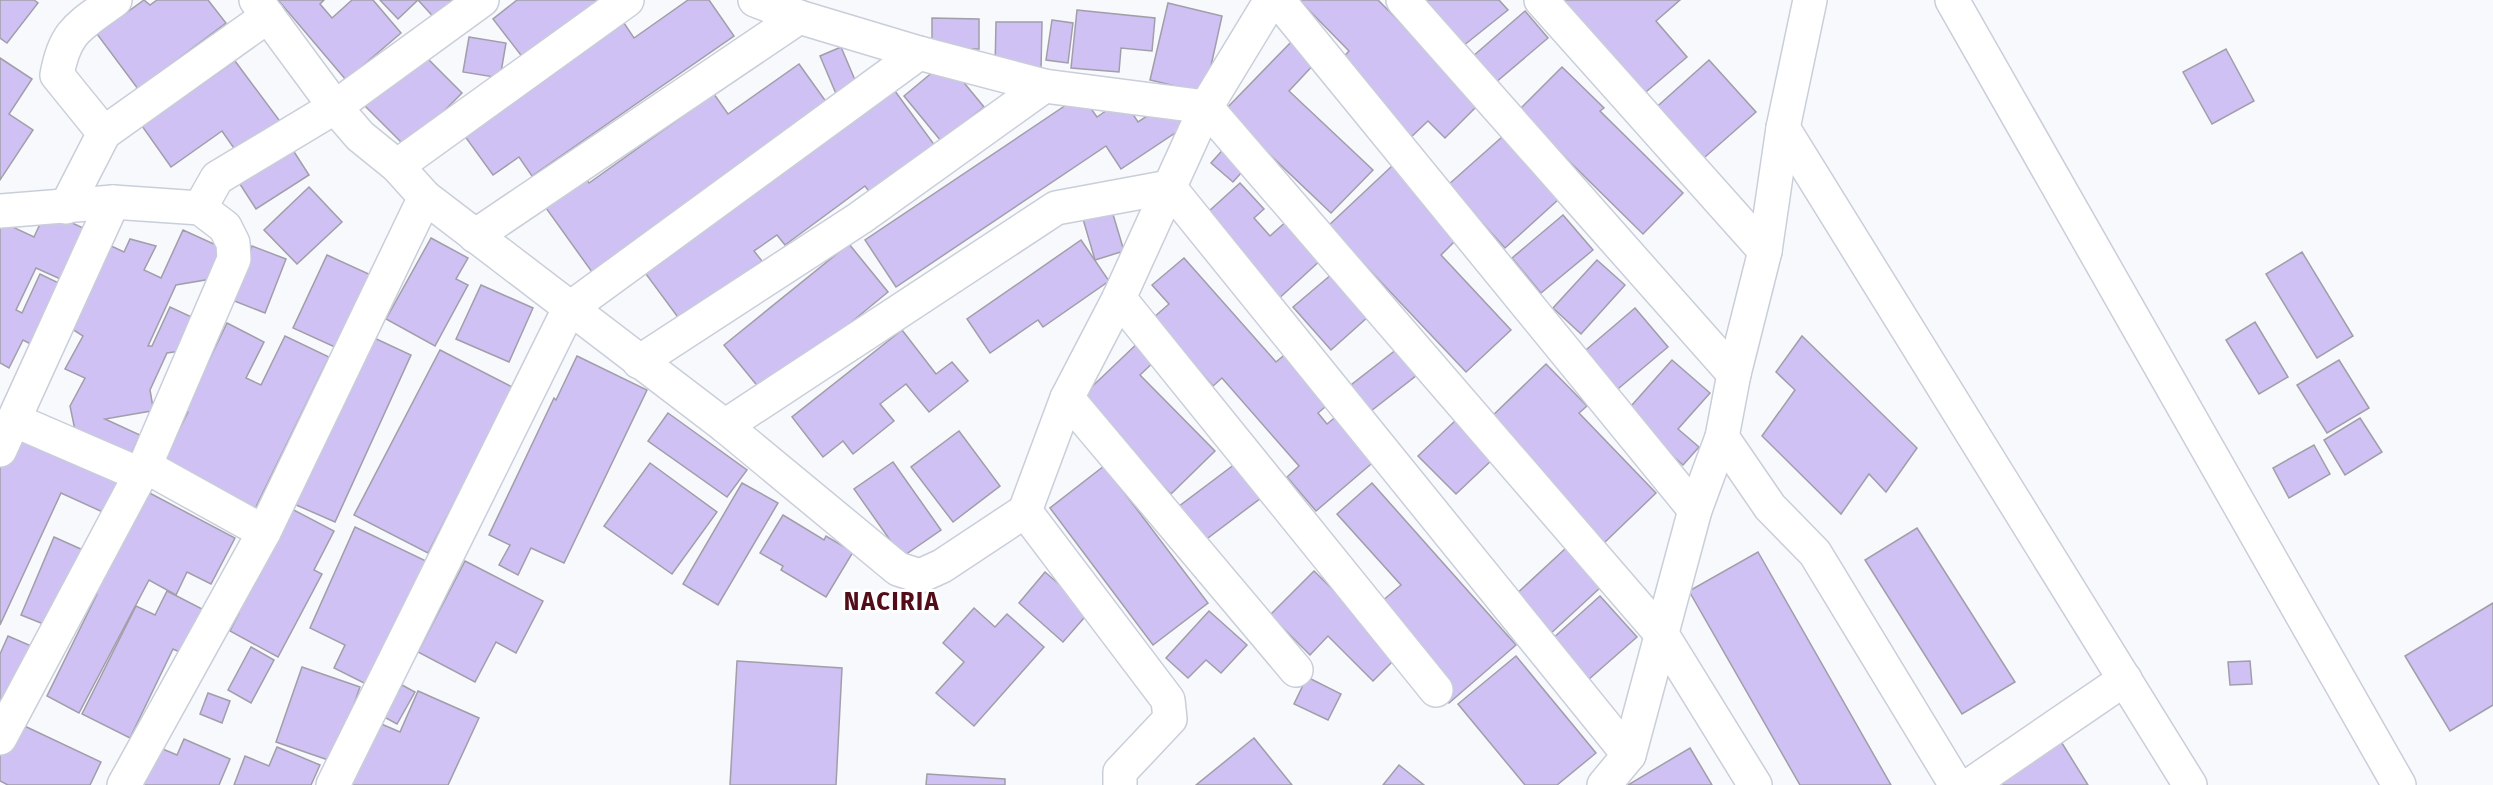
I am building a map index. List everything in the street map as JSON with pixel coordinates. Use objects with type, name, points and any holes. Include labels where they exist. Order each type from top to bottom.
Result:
[{"type":"street","points":[[104,133],[57,75],[61,50],[72,32],[115,0]]},
{"type":"street","points":[[200,208],[217,178],[335,107],[482,0]]},
{"type":"street","points":[[397,166],[627,0]]},
{"type":"street","points":[[755,0],[799,17],[919,53],[1044,86],[1206,107],[1663,636],[1755,785]]},
{"type":"street","points":[[66,207],[104,133],[262,8],[335,107],[360,136],[397,166],[425,197],[725,426],[898,569],[920,576],[942,566],[1025,511],[1067,398],[1119,298],[1206,107],[1271,0]]},
{"type":"street","points":[[1278,0],[1695,510]]},
{"type":"street","points":[[1403,0],[1734,374]]},
{"type":"street","points":[[1541,0],[1765,251]]},
{"type":"street","points":[[1604,785],[1629,755],[1663,636],[1695,510],[1722,437],[1734,374],[1765,251],[1784,128],[1810,0]]},
{"type":"street","points":[[1952,0],[2399,785]]},
{"type":"street","points":[[475,236],[799,17]]},
{"type":"street","points":[[333,785],[569,309],[919,53]]},
{"type":"street","points":[[639,362],[860,218],[1044,86]]},
{"type":"street","points":[[1784,128],[2190,785]]},
{"type":"street","points":[[725,426],[1056,208],[1169,188]]},
{"type":"street","points":[[1169,188],[1629,755]]},
{"type":"street","points":[[123,785],[264,532],[425,197]]},
{"type":"street","points":[[0,450],[113,202]]},
{"type":"street","points":[[0,211],[113,202],[200,208],[225,226],[233,243],[234,259],[142,470],[0,738]]},
{"type":"street","points":[[1119,298],[1437,690]]},
{"type":"street","points":[[1067,398],[1296,670]]},
{"type":"street","points":[[14,420],[142,470],[264,532]]},
{"type":"street","points":[[1722,437],[1770,507],[1815,553],[1956,785]]},
{"type":"street","points":[[1025,511],[1168,700],[1170,719],[1120,772],[1120,785]]},
{"type":"street","points":[[1970,785],[2125,680]]},
{"type":"building","points":[[0,0],[34,0],[38,3],[7,43],[0,38]]},
{"type":"building","points":[[144,0],[150,5],[157,0],[208,0],[226,23],[138,89],[97,34]]},
{"type":"building","points":[[278,0],[324,0],[320,4],[332,18],[352,0],[373,0],[401,33],[346,80]]},
{"type":"building","points":[[380,0],[418,0],[398,19]]},
{"type":"building","points":[[418,0],[465,0],[439,23]]},
{"type":"building","points":[[517,0],[599,0],[534,72],[493,19]]},
{"type":"building","points":[[688,0],[709,0],[734,36],[532,176],[519,157],[493,175],[464,135],[624,23],[634,38]]},
{"type":"building","points":[[1299,0],[1378,0],[1480,103],[1445,138],[1428,121],[1408,140],[1335,66],[1349,51]]},
{"type":"building","points":[[1408,0],[1499,0],[1508,10],[1453,54]]},
{"type":"building","points":[[1556,0],[1680,0],[1656,21],[1687,57],[1640,97]]},
{"type":"building","points":[[1168,3],[1222,16],[1205,93],[1150,80]]},
{"type":"building","points":[[1077,10],[1155,18],[1152,51],[1121,48],[1119,72],[1071,68]]},
{"type":"building","points":[[1525,11],[1548,38],[1495,83],[1472,57]]},
{"type":"building","points":[[932,18],[979,19],[979,49],[932,48]]},
{"type":"building","points":[[1052,20],[1073,23],[1068,63],[1046,60]]},
{"type":"building","points":[[996,22],[1042,22],[1041,70],[995,69]]},
{"type":"building","points":[[469,37],[506,43],[500,78],[463,72]]},
{"type":"building","points":[[1294,39],[1317,61],[1289,91],[1373,170],[1331,213],[1224,111]]},
{"type":"building","points":[[841,47],[858,87],[837,96],[820,56]]},
{"type":"building","points":[[2226,49],[2254,101],[2212,124],[2183,72]]},
{"type":"building","points":[[419,50],[462,93],[407,148],[364,105]]},
{"type":"building","points":[[0,58],[32,79],[9,114],[33,130],[0,180]]},
{"type":"building","points":[[1709,60],[1756,112],[1697,164],[1651,112]]},
{"type":"building","points":[[235,61],[282,124],[238,154],[222,131],[171,167],[142,126]]},
{"type":"building","points":[[946,61],[984,107],[941,141],[904,96]]},
{"type":"building","points":[[799,64],[827,103],[592,272],[546,208],[586,179],[589,183],[714,94],[728,114]]},
{"type":"building","points":[[1562,67],[1604,108],[1600,111],[1683,193],[1643,234],[1518,111]]},
{"type":"building","points":[[892,87],[941,154],[876,201],[865,186],[785,245],[777,235],[754,251],[762,261],[680,320],[643,270]]},
{"type":"building","points":[[1081,95],[1097,117],[1123,99],[1138,122],[1167,103],[1184,127],[1121,169],[1106,146],[896,287],[865,240]]},
{"type":"building","points":[[1502,137],[1559,199],[1505,248],[1448,185]]},
{"type":"building","points":[[289,144],[309,175],[256,209],[236,178]]},
{"type":"building","points":[[1227,145],[1249,164],[1233,182],[1211,163]]},
{"type":"building","points":[[1392,166],[1459,237],[1441,255],[1511,330],[1466,372],[1328,226]]},
{"type":"building","points":[[1240,183],[1264,209],[1254,218],[1270,236],[1289,219],[1324,257],[1274,303],[1198,221]]},
{"type":"building","points":[[309,187],[342,222],[297,264],[264,230]]},
{"type":"building","points":[[46,211],[92,232],[67,282],[36,268],[16,310],[22,313],[40,274],[67,287],[38,348],[23,340],[9,368],[0,363],[0,221],[34,237]]},
{"type":"building","points":[[1112,211],[1124,251],[1095,260],[1083,219]]},
{"type":"building","points":[[1563,215],[1593,250],[1541,293],[1512,258]]},
{"type":"building","points":[[183,230],[225,249],[211,279],[176,285],[148,346],[152,346],[170,307],[196,319],[181,351],[167,353],[150,390],[153,407],[151,411],[105,419],[140,435],[129,459],[76,435],[70,406],[85,378],[65,369],[83,336],[69,327],[107,244],[124,252],[130,239],[156,246],[144,270],[161,278]]},
{"type":"building","points":[[431,238],[468,258],[456,279],[468,285],[435,346],[386,319]]},
{"type":"building","points":[[1081,240],[1109,281],[1043,327],[1038,320],[990,353],[967,319]]},
{"type":"building","points":[[849,244],[888,292],[764,394],[724,345]]},
{"type":"building","points":[[252,246],[286,259],[265,313],[232,300]]},
{"type":"building","points":[[2302,252],[2353,336],[2317,358],[2266,274]]},
{"type":"building","points":[[327,255],[371,275],[337,348],[293,328]]},
{"type":"building","points":[[1184,258],[1276,362],[1289,351],[1332,401],[1318,413],[1327,424],[1338,415],[1377,459],[1316,511],[1287,477],[1299,466],[1222,378],[1213,386],[1153,318],[1169,304],[1152,285]]},
{"type":"building","points":[[1597,260],[1625,285],[1581,334],[1553,308]]},
{"type":"building","points":[[1332,274],[1369,316],[1331,350],[1293,307]]},
{"type":"building","points":[[481,285],[533,308],[509,362],[456,339]]},
{"type":"building","points":[[1635,308],[1668,347],[1613,393],[1580,355]]},
{"type":"building","points":[[2255,322],[2288,377],[2259,394],[2226,340]]},
{"type":"building","points":[[227,323],[264,342],[246,378],[261,385],[285,336],[329,357],[254,511],[161,466],[188,412],[185,410]]},
{"type":"building","points":[[902,330],[936,374],[952,362],[968,381],[929,412],[906,384],[880,404],[894,421],[853,454],[843,441],[823,457],[792,417]]},
{"type":"building","points":[[370,336],[411,355],[335,522],[294,504]]},
{"type":"building","points":[[1802,336],[1917,448],[1886,492],[1869,474],[1841,514],[1762,436],[1795,390],[1776,372]]},
{"type":"building","points":[[1142,339],[1159,357],[1140,375],[1215,451],[1171,494],[1079,399]]},
{"type":"building","points":[[1397,349],[1417,375],[1362,418],[1342,392]]},
{"type":"building","points":[[440,350],[514,388],[428,553],[354,515]]},
{"type":"building","points":[[577,356],[647,390],[564,563],[531,548],[518,575],[499,565],[510,545],[489,535],[554,398],[556,400]]},
{"type":"building","points":[[1672,360],[1710,393],[1678,429],[1699,447],[1683,465],[1624,414]]},
{"type":"building","points":[[2339,360],[2369,408],[2327,433],[2297,385]]},
{"type":"building","points":[[1546,364],[1587,406],[1579,413],[1656,493],[1604,543],[1486,422]]},
{"type":"building","points":[[668,413],[747,470],[727,497],[648,441]]},
{"type":"building","points":[[2360,418],[2382,452],[2345,475],[2324,440]]},
{"type":"building","points":[[1456,420],[1494,458],[1456,494],[1418,456]]},
{"type":"building","points":[[18,425],[125,474],[107,514],[61,493],[0,625],[0,465]]},
{"type":"building","points":[[959,431],[1000,486],[953,522],[911,467]]},
{"type":"building","points":[[2314,445],[2330,474],[2289,498],[2273,468]]},
{"type":"building","points":[[893,462],[941,530],[902,557],[854,489]]},
{"type":"building","points":[[650,463],[717,512],[672,574],[604,526]]},
{"type":"building","points":[[1235,464],[1261,498],[1204,541],[1178,507]]},
{"type":"building","points":[[1104,466],[1208,603],[1153,645],[1050,508]]},
{"type":"building","points":[[742,483],[778,503],[718,605],[683,584]]},
{"type":"building","points":[[1372,483],[1516,645],[1449,703],[1430,681],[1442,671],[1381,602],[1401,585],[1337,514]]},
{"type":"building","points":[[142,489],[235,538],[211,584],[187,572],[176,595],[149,580],[79,713],[47,696],[97,594],[89,590]]},
{"type":"building","points":[[288,507],[334,531],[314,570],[322,574],[278,657],[230,631],[239,613],[234,610]]},
{"type":"building","points":[[783,515],[824,540],[826,536],[853,552],[826,597],[781,570],[783,566],[760,553]]},
{"type":"building","points":[[355,527],[426,561],[368,685],[334,668],[345,645],[310,628]]},
{"type":"building","points":[[1917,528],[2015,682],[1962,714],[1865,560]]},
{"type":"building","points":[[54,537],[83,550],[51,627],[21,615]]},
{"type":"building","points":[[1566,548],[1602,586],[1548,636],[1512,598]]},
{"type":"building","points":[[1758,552],[1891,785],[1800,785],[1689,591]]},
{"type":"building","points":[[465,561],[543,601],[516,653],[496,642],[475,682],[418,652]]},
{"type":"building","points":[[1314,571],[1399,655],[1373,681],[1328,636],[1310,655],[1270,615]]},
{"type":"building","points":[[1045,572],[1090,611],[1063,642],[1019,603]]},
{"type":"building","points":[[167,591],[206,611],[184,654],[173,649],[130,738],[82,714],[136,606],[155,615]]},
{"type":"building","points":[[1600,596],[1637,637],[1588,680],[1551,640]]},
{"type":"building","points":[[2493,603],[2493,705],[2450,731],[2405,656]]},
{"type":"building","points":[[974,608],[995,627],[1007,614],[1044,647],[974,726],[936,693],[964,662],[943,643]]},
{"type":"building","points":[[1209,611],[1247,645],[1221,673],[1206,660],[1188,678],[1166,658]]},
{"type":"building","points":[[8,636],[36,648],[0,719],[0,654]]},
{"type":"building","points":[[251,647],[274,660],[251,703],[228,690]]},
{"type":"building","points":[[1516,656],[1596,753],[1557,785],[1525,785],[1458,704]]},
{"type":"building","points":[[737,661],[842,668],[836,785],[730,785]]},
{"type":"building","points":[[2250,661],[2252,684],[2230,685],[2228,662]]},
{"type":"building","points":[[302,667],[360,687],[334,762],[276,742]]},
{"type":"building","points":[[1307,677],[1341,694],[1328,720],[1294,704]]},
{"type":"building","points":[[402,685],[415,692],[397,724],[384,717]]},
{"type":"building","points":[[418,691],[479,718],[448,785],[350,785],[379,723],[400,732]]},
{"type":"building","points":[[208,693],[230,701],[222,723],[200,714]]},
{"type":"building","points":[[16,722],[101,762],[90,785],[8,785],[0,781],[0,755]]},
{"type":"building","points":[[1254,738],[1292,785],[1196,785]]},
{"type":"building","points":[[184,739],[230,759],[219,785],[142,785],[158,747],[177,755]]},
{"type":"building","points":[[2060,740],[2088,785],[1995,785]]},
{"type":"building","points":[[277,747],[320,765],[311,785],[234,785],[245,756],[269,766]]},
{"type":"building","points":[[1690,748],[1712,785],[1628,785]]},
{"type":"building","points":[[1399,765],[1424,785],[1383,785]]},
{"type":"building","points":[[927,774],[1005,779],[1005,785],[926,785]]},
{"type":"district","name":"NACIRIA","points":[[892,601]]}]
